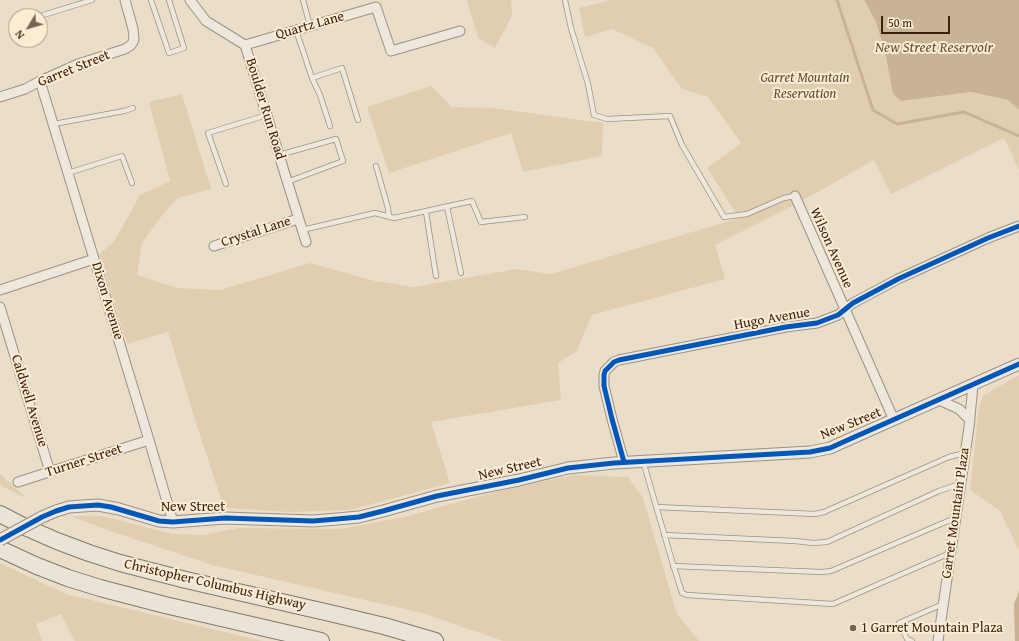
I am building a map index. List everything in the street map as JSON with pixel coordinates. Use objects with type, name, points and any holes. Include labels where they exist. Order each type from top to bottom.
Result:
[{"type":"highway","name":"Christopher Columbus Highway","points":[[0,514],[57,541],[120,563],[384,626],[435,641]]},
{"type":"highway","points":[[0,549],[37,566],[100,588],[171,607],[321,641]]},
{"type":"street","name":"Garret Street","points":[[0,97],[25,89],[78,64],[130,45],[134,39],[133,29],[125,0]]},
{"type":"street","name":"Boulder Run Road","points":[[190,0],[206,21],[245,44],[306,242]]},
{"type":"street","name":"Quartz Lane","points":[[245,44],[310,26],[375,4],[391,51],[460,31]]},
{"type":"street","name":"Dixon Avenue","points":[[40,81],[173,522]]},
{"type":"street","name":"Wilson Avenue","points":[[795,196],[894,420]]},
{"type":"street","name":"Crystal Lane","points":[[214,246],[298,218]]},
{"type":"street","name":"Hugo Avenue","points":[[624,462],[604,386],[605,371],[614,362],[786,327],[817,323],[838,315],[853,303],[898,279],[988,238],[1019,226]]},
{"type":"street","points":[[0,290],[94,260]]},
{"type":"street","name":"Caldwell Avenue","points":[[0,307],[50,472]]},
{"type":"street","name":"New Street","points":[[0,540],[42,517],[69,507],[98,505],[119,509],[159,521],[173,522],[225,518],[313,521],[359,517],[437,496],[519,480],[568,468],[624,462],[810,452],[830,448],[1019,364]]},
{"type":"street","name":"Garret Mountain Plaza","points":[[938,641],[970,420],[973,385]]},
{"type":"street","points":[[939,400],[959,409],[970,420]]},
{"type":"street","name":"Turner Street","points":[[18,482],[149,440]]},
{"type":"lane","points":[[48,14],[92,0]]},
{"type":"lane","points":[[151,0],[169,53],[184,48],[169,0]]},
{"type":"lane","points":[[302,0],[310,26]]},
{"type":"lane","points":[[565,0],[571,28],[588,84],[594,115],[608,119],[670,116],[682,145],[724,217],[747,214],[784,198],[795,196]]},
{"type":"lane","points":[[296,30],[330,126]]},
{"type":"lane","points":[[312,78],[342,68],[358,120]]},
{"type":"lane","points":[[54,124],[133,108]]},
{"type":"lane","points":[[226,184],[208,132],[267,115]]},
{"type":"lane","points":[[279,154],[336,139],[343,161],[287,182]]},
{"type":"lane","points":[[68,173],[122,156],[132,183]]},
{"type":"lane","points":[[376,166],[388,208],[389,217]]},
{"type":"lane","points":[[302,230],[375,213],[394,218],[472,201],[481,222],[525,217]]},
{"type":"lane","points":[[448,207],[461,273]]},
{"type":"lane","points":[[426,212],[436,276]]},
{"type":"lane","points":[[656,507],[815,514],[824,512],[949,457],[965,453]]},
{"type":"lane","points":[[643,461],[673,566],[682,593],[687,595],[833,604],[950,553]]},
{"type":"lane","points":[[664,535],[813,543],[827,542],[939,491],[960,484]]},
{"type":"lane","points":[[673,566],[831,572],[955,518]]},
{"type":"lane","points":[[912,641],[907,639],[899,623],[943,604]]},
{"type":"green space","points":[[467,0],[511,0],[512,16],[495,48],[478,38]]},
{"type":"green space","name":"Garret Mountain Reservation","points":[[610,0],[864,0],[876,22],[885,52],[893,94],[901,101],[971,92],[1009,100],[1019,110],[1019,170],[1004,138],[891,194],[874,160],[793,206],[715,245],[725,279],[592,315],[576,352],[558,363],[561,400],[431,422],[450,483],[350,510],[290,512],[224,508],[168,332],[127,344],[99,254],[114,242],[140,195],[170,181],[149,102],[182,94],[211,189],[178,198],[164,213],[142,243],[137,275],[177,288],[220,290],[310,263],[375,281],[413,287],[517,269],[551,274],[739,218],[707,168],[741,143],[708,97],[682,89],[653,48],[612,29],[585,37],[579,8]]},
{"type":"green space","points":[[431,86],[452,107],[493,108],[603,123],[602,156],[523,172],[511,133],[389,173],[367,107]]},
{"type":"green space","points":[[1019,375],[1019,550],[1000,511],[970,490],[979,407],[984,395]]},
{"type":"green space","points":[[0,474],[27,499],[0,485]]},
{"type":"green space","points":[[573,475],[628,477],[643,498],[677,614],[699,641],[503,641],[422,613],[212,565],[70,516],[103,516],[172,534],[203,535],[238,528],[340,529],[404,517],[495,492]]},
{"type":"green space","points":[[0,563],[66,594],[262,641],[75,641],[61,614],[36,624],[42,641],[0,641]]},
{"type":"water","name":"New Street Reservoir","points":[[864,0],[1019,0],[1019,110],[1008,100],[971,92],[901,101],[893,94],[885,52],[876,22]]},
{"type":"water","points":[[1019,591],[1019,641],[1015,641],[1014,604]]},
{"type":"waterway","points":[[837,0],[873,110],[897,124],[964,112],[1019,136]]},
{"type":"cycle path","points":[[624,462],[604,386],[605,371],[614,362],[786,327],[817,323],[838,315],[853,303],[898,279],[988,238],[1019,226]]},
{"type":"cycle path","points":[[0,540],[42,517],[69,507],[98,505],[111,507],[159,521],[173,522],[225,518],[313,521],[359,517],[437,496],[519,480],[568,468],[614,463],[810,452],[830,448],[1019,364]]},
{"type":"place","name":"1 Garret Mountain Plaza","points":[[853,628]]}]
